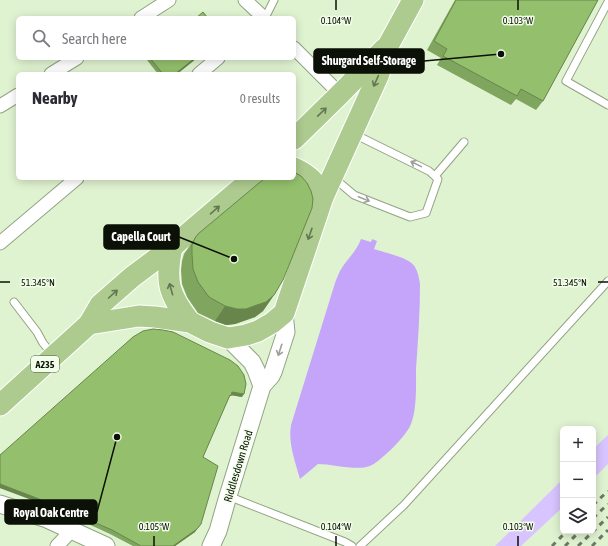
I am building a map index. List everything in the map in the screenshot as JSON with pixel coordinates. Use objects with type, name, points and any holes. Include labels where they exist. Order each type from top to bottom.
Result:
[{"type":"main road","points":[[89,324],[139,316],[155,317],[190,322],[210,332],[228,338],[258,332],[284,313],[323,197],[378,76],[389,44],[413,0]]},
{"type":"main road","points":[[296,138],[389,44]]},
{"type":"main road","points":[[296,169],[316,183],[323,197]]},
{"type":"main road","points":[[89,324],[100,305],[132,277],[172,247],[251,180]]},
{"type":"main road","points":[[172,247],[168,270],[171,292],[176,303],[190,322]]},
{"type":"main road","name":"A235","points":[[0,405],[89,324]]},
{"type":"street","points":[[144,16],[169,0]]},
{"type":"street","points":[[245,0],[262,16]]},
{"type":"street","points":[[296,50],[340,94]]},
{"type":"street","points":[[54,72],[74,60]]},
{"type":"street","points":[[201,72],[216,60]]},
{"type":"street","points":[[0,106],[16,96]]},
{"type":"street","points":[[0,243],[75,180]]},
{"type":"street","name":"Riddlesdown Road","points":[[211,546],[218,531],[262,386],[273,372],[286,332],[284,313]]},
{"type":"street","points":[[228,338],[252,362],[262,386]]},
{"type":"street","points":[[0,504],[47,519],[106,546]]},
{"type":"street","points":[[57,546],[72,530]]},
{"type":"lane","points":[[265,16],[274,0]]},
{"type":"lane","points":[[608,2],[566,81],[608,105]]},
{"type":"lane","points":[[332,176],[354,195],[410,218],[426,213],[438,179],[429,171],[352,133]]},
{"type":"lane","points":[[434,176],[464,142]]},
{"type":"lane","points":[[360,546],[404,505],[608,281]]},
{"type":"lane","points":[[14,302],[54,356]]},
{"type":"lane","points":[[228,496],[352,546]]},
{"type":"shaded area","points":[[361,239],[371,242],[372,239],[377,241],[374,249],[408,261],[415,267],[418,273],[420,284],[420,305],[416,369],[416,397],[413,418],[409,429],[400,440],[382,458],[372,465],[354,468],[318,464],[300,479],[291,445],[291,425],[336,280],[345,263],[357,248]]},
{"type":"shaded area","points":[[608,435],[608,464],[596,476],[596,462],[596,446]]},
{"type":"shaded area","points":[[560,482],[560,510],[521,546],[495,546]]},
{"type":"building","points":[[456,0],[598,0],[543,101],[521,89],[517,96],[443,56],[447,49],[434,41]]},
{"type":"building","points":[[203,12],[206,16],[198,16]]},
{"type":"building","points":[[152,60],[192,60],[178,72],[161,72]]},
{"type":"building","points":[[296,173],[301,176],[307,183],[311,191],[313,199],[312,208],[283,280],[274,295],[266,302],[246,309],[237,309],[225,306],[209,297],[198,282],[193,269],[192,245],[198,234],[263,180],[296,180]]},
{"type":"building","points":[[153,329],[173,332],[230,360],[238,366],[244,375],[246,384],[244,394],[232,392],[231,396],[230,395],[203,457],[218,466],[201,524],[197,529],[173,546],[141,546],[112,530],[0,484],[0,455],[133,337],[143,331]]},
{"type":"railway","points":[[596,502],[608,491]]},
{"type":"railway","points":[[596,515],[608,504]]},
{"type":"railway","points":[[578,546],[608,517]]},
{"type":"railway","points":[[592,546],[608,530]]},
{"type":"railway","points":[[552,546],[564,534]]},
{"type":"railway","points":[[565,546],[577,534]]},
{"type":"place","name":"Shurgard Self-Storage","points":[[501,54]]},
{"type":"place","name":"Capella Court","points":[[234,259]]},
{"type":"place","name":"Royal Oak Centre","points":[[117,437]]}]
